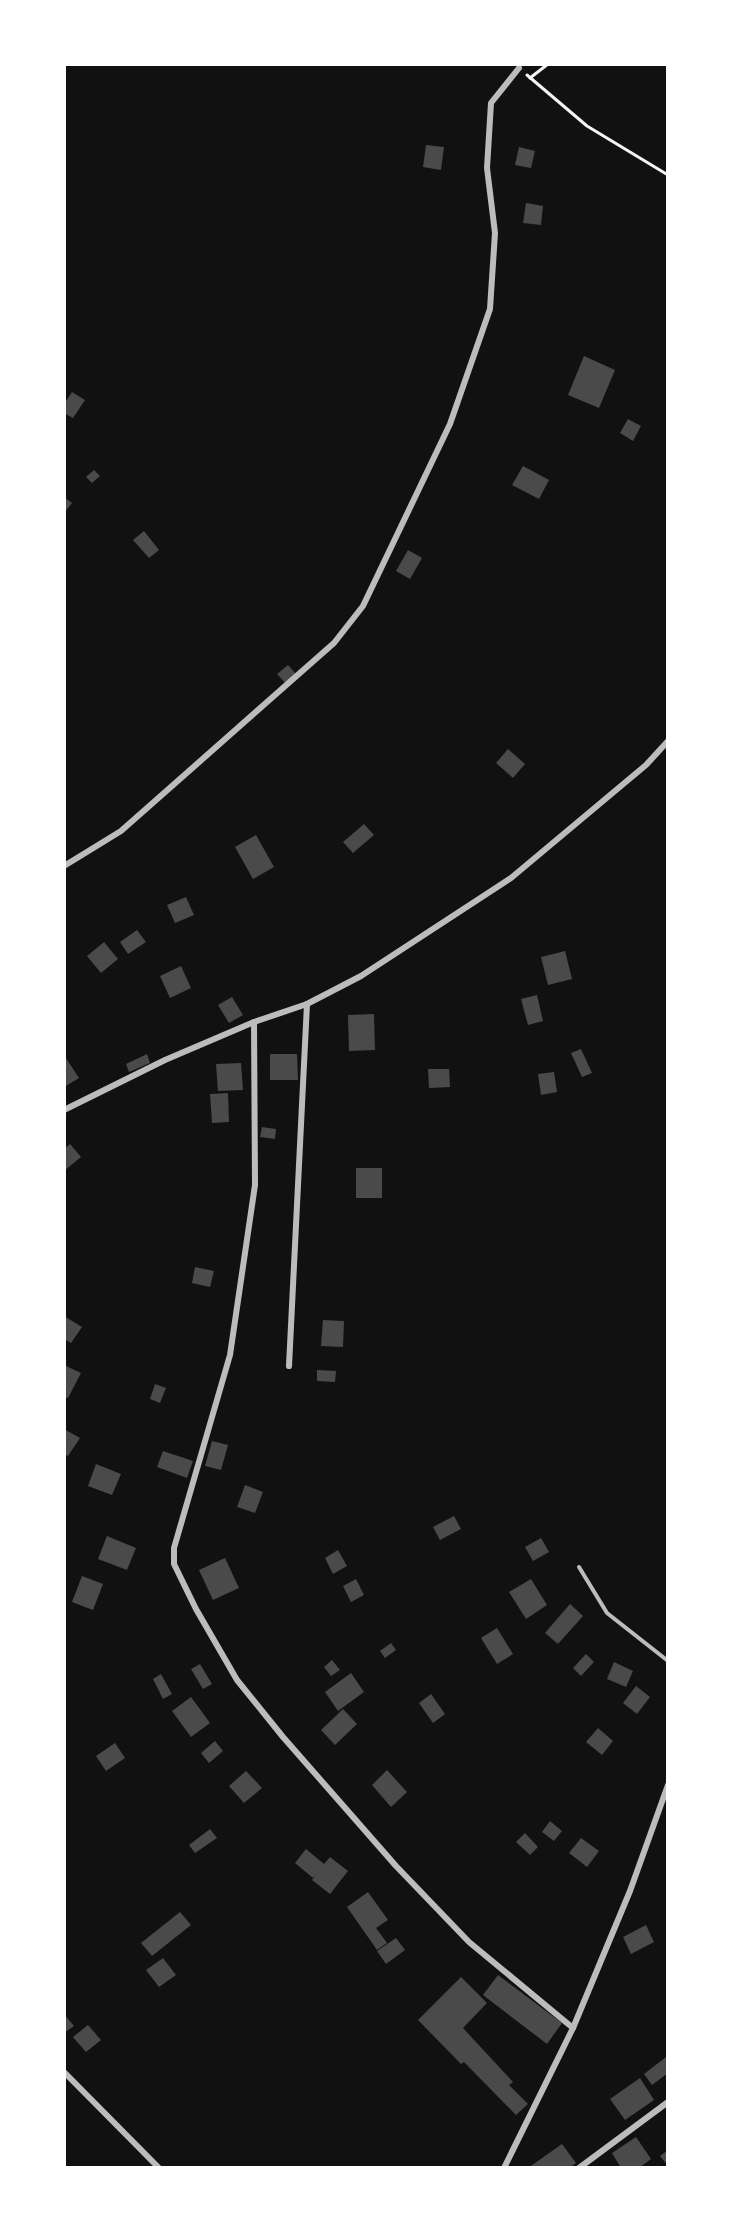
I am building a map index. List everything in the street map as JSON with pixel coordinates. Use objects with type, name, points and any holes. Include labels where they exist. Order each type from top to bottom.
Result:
[{"type":"street","points":[[64,866],[121,831],[334,643],[363,606],[450,424],[490,309],[495,233],[487,168],[491,103],[519,68]]},
{"type":"street","points":[[64,1110],[165,1060],[254,1022],[307,1004],[361,976],[511,878],[646,765],[668,741]]},
{"type":"street","points":[[289,1366],[307,1004]]},
{"type":"street","points":[[254,1022],[255,1185],[252,1208],[230,1355],[174,1548],[174,1564],[196,1609],[237,1680],[283,1737],[396,1866],[470,1941],[573,2028]]},
{"type":"street","points":[[504,2168],[573,2028],[630,1891],[668,1785]]},
{"type":"street","points":[[64,2072],[159,2168]]},
{"type":"street","points":[[579,2168],[668,2102]]},
{"type":"lane","points":[[579,1567],[607,1613],[668,1661]]},
{"type":"path","points":[[530,78],[548,64]]},
{"type":"path","points":[[519,68],[587,126],[668,176]]},
{"type":"building","points":[[426,145],[444,147],[441,170],[423,167]]},
{"type":"building","points":[[519,147],[535,151],[531,168],[515,165]]},
{"type":"building","points":[[526,203],[543,206],[541,225],[523,223]]},
{"type":"building","points":[[584,356],[615,370],[599,408],[568,395]]},
{"type":"building","points":[[72,392],[85,400],[73,418],[64,413],[64,404]]},
{"type":"building","points":[[628,419],[641,426],[633,441],[620,433]]},
{"type":"building","points":[[523,466],[549,480],[539,499],[512,485]]},
{"type":"building","points":[[94,470],[100,476],[92,483],[86,477]]},
{"type":"building","points":[[64,497],[72,503],[64,513]]},
{"type":"building","points":[[144,531],[159,550],[149,558],[133,540]]},
{"type":"building","points":[[408,550],[422,558],[410,579],[396,571]]},
{"type":"building","points":[[288,665],[296,674],[286,684],[277,674]]},
{"type":"building","points":[[508,749],[525,764],[513,778],[496,763]]},
{"type":"building","points":[[364,824],[374,835],[353,853],[343,842]]},
{"type":"building","points":[[256,835],[274,867],[253,879],[235,847]]},
{"type":"building","points":[[186,897],[194,915],[175,923],[167,905]]},
{"type":"building","points":[[137,930],[146,942],[128,954],[120,942]]},
{"type":"building","points":[[104,942],[118,959],[101,973],[87,956]]},
{"type":"building","points":[[565,951],[572,979],[548,985],[541,957]]},
{"type":"building","points":[[181,966],[191,988],[170,998],[160,976]]},
{"type":"building","points":[[537,995],[543,1021],[528,1025],[521,999]]},
{"type":"building","points":[[232,997],[243,1015],[229,1023],[218,1005]]},
{"type":"building","points":[[374,1014],[375,1050],[349,1051],[348,1015]]},
{"type":"building","points":[[581,1049],[592,1073],[582,1077],[571,1053]]},
{"type":"building","points":[[147,1054],[150,1063],[129,1072],[126,1064]]},
{"type":"building","points":[[270,1054],[297,1054],[298,1080],[270,1080]]},
{"type":"building","points":[[64,1055],[79,1078],[64,1087]]},
{"type":"building","points":[[241,1063],[243,1090],[218,1091],[216,1064]]},
{"type":"building","points":[[428,1069],[449,1069],[450,1087],[429,1088]]},
{"type":"building","points":[[554,1072],[557,1092],[541,1095],[538,1074]]},
{"type":"building","points":[[228,1093],[229,1122],[212,1123],[210,1094]]},
{"type":"building","points":[[262,1127],[276,1129],[275,1139],[260,1137]]},
{"type":"building","points":[[70,1144],[81,1157],[64,1171],[64,1149]]},
{"type":"building","points":[[356,1168],[382,1168],[382,1198],[356,1198]]},
{"type":"building","points":[[195,1267],[214,1271],[210,1287],[192,1283]]},
{"type":"building","points":[[64,1316],[82,1327],[71,1343],[64,1339]]},
{"type":"building","points":[[323,1320],[344,1321],[343,1347],[321,1346]]},
{"type":"building","points":[[64,1365],[81,1373],[68,1398],[64,1397]]},
{"type":"building","points":[[317,1370],[336,1371],[335,1382],[317,1381]]},
{"type":"building","points":[[155,1384],[166,1388],[160,1403],[150,1399]]},
{"type":"building","points":[[64,1429],[80,1438],[68,1456],[64,1454]]},
{"type":"building","points":[[212,1441],[228,1445],[221,1470],[205,1466]]},
{"type":"building","points":[[163,1451],[193,1461],[187,1478],[157,1467]]},
{"type":"building","points":[[96,1464],[121,1474],[112,1495],[88,1486]]},
{"type":"building","points":[[245,1485],[263,1492],[255,1513],[237,1507]]},
{"type":"building","points":[[454,1516],[461,1529],[440,1540],[433,1527]]},
{"type":"building","points":[[107,1536],[136,1548],[127,1570],[98,1559]]},
{"type":"building","points":[[541,1538],[549,1552],[533,1561],[525,1547]]},
{"type":"building","points":[[338,1550],[347,1566],[333,1574],[325,1558]]},
{"type":"building","points":[[225,1558],[239,1588],[213,1600],[199,1570]]},
{"type":"building","points":[[82,1576],[103,1584],[93,1610],[72,1602]]},
{"type":"building","points":[[356,1579],[364,1595],[351,1602],[343,1586]]},
{"type":"building","points":[[531,1579],[547,1605],[526,1619],[509,1592]]},
{"type":"building","points":[[570,1604],[583,1616],[558,1644],[545,1633]]},
{"type":"building","points":[[497,1628],[513,1654],[497,1664],[481,1638]]},
{"type":"building","points":[[391,1643],[396,1650],[385,1658],[380,1651]]},
{"type":"building","points":[[586,1654],[594,1662],[581,1676],[573,1668]]},
{"type":"building","points":[[332,1660],[340,1670],[331,1676],[324,1667]]},
{"type":"building","points":[[614,1662],[633,1671],[626,1687],[607,1679]]},
{"type":"building","points":[[200,1664],[212,1684],[203,1689],[191,1669]]},
{"type":"building","points":[[351,1673],[364,1692],[338,1711],[325,1692]]},
{"type":"building","points":[[161,1674],[172,1694],[163,1699],[153,1679]]},
{"type":"building","points":[[636,1686],[650,1697],[637,1714],[623,1703]]},
{"type":"building","points":[[431,1694],[445,1714],[433,1723],[419,1703]]},
{"type":"building","points":[[191,1697],[210,1723],[191,1737],[172,1711]]},
{"type":"building","points":[[343,1709],[357,1724],[335,1745],[321,1730]]},
{"type":"building","points":[[598,1728],[613,1741],[602,1755],[586,1742]]},
{"type":"building","points":[[215,1741],[223,1751],[209,1763],[201,1753]]},
{"type":"building","points":[[115,1743],[125,1758],[106,1771],[96,1756]]},
{"type":"building","points":[[387,1770],[407,1792],[391,1807],[372,1785]]},
{"type":"building","points":[[246,1771],[262,1788],[244,1803],[229,1786]]},
{"type":"building","points":[[550,1821],[562,1831],[554,1841],[542,1832]]},
{"type":"building","points":[[210,1829],[217,1838],[195,1853],[189,1845]]},
{"type":"building","points":[[525,1833],[538,1847],[530,1855],[516,1842]]},
{"type":"building","points":[[581,1838],[599,1851],[587,1867],[569,1853]]},
{"type":"building","points":[[306,1849],[324,1864],[330,1857],[348,1871],[330,1894],[312,1880],[317,1873],[313,1878],[295,1863]]},
{"type":"building","points":[[368,1892],[388,1920],[376,1928],[387,1943],[377,1950],[347,1907]]},
{"type":"building","points":[[180,1912],[191,1925],[152,1956],[141,1943]]},
{"type":"building","points":[[646,1925],[654,1942],[631,1954],[623,1937]]},
{"type":"building","points":[[396,1938],[405,1950],[386,1964],[377,1951]]},
{"type":"building","points":[[163,1958],[176,1975],[159,1987],[146,1970]]},
{"type":"building","points":[[498,1975],[562,2023],[547,2044],[483,1995]]},
{"type":"building","points":[[461,1977],[487,2003],[463,2028],[513,2082],[509,2085],[528,2104],[516,2115],[464,2062],[461,2064],[418,2020]]},
{"type":"building","points":[[64,2014],[74,2026],[64,2033]]},
{"type":"building","points":[[88,2025],[101,2040],[86,2052],[73,2037]]},
{"type":"building","points":[[666,2057],[668,2073],[652,2085],[644,2074]]},
{"type":"building","points":[[640,2078],[654,2100],[625,2120],[610,2099]]},
{"type":"building","points":[[636,2137],[651,2159],[639,2168],[621,2168],[612,2153]]},
{"type":"building","points":[[562,2144],[576,2163],[569,2168],[528,2168]]},
{"type":"building","points":[[668,2150],[668,2166],[660,2156]]}]
